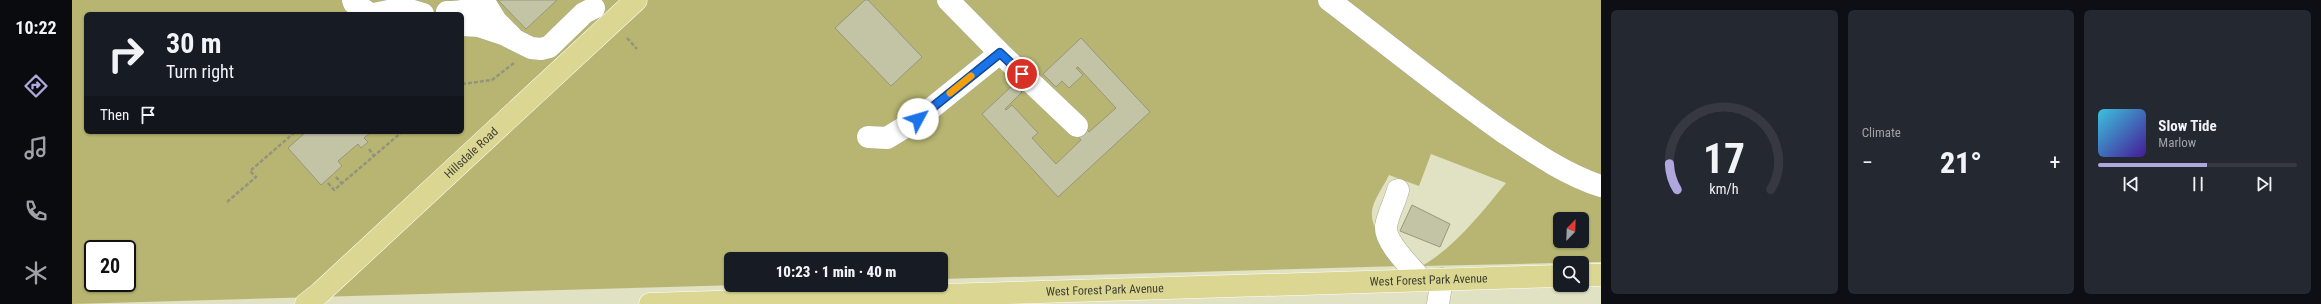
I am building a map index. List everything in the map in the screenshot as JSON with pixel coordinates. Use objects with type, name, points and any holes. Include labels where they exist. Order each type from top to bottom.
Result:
[{"type":"main road","name":"Hillsdale Road","points":[[306,304],[320,294],[636,0]]},
{"type":"main road","points":[[1589,275],[1601,275]]},
{"type":"main road","name":"West Forest Park Avenue","points":[[650,304],[855,302],[1442,279],[1553,276]]},
{"type":"street","points":[[354,0],[354,3],[393,11]]},
{"type":"street","points":[[461,12],[473,8],[480,0]]},
{"type":"street","points":[[484,0],[496,21],[523,44]]},
{"type":"street","points":[[948,0],[1000,53],[1077,126]]},
{"type":"street","points":[[1329,0],[1410,64],[1512,138],[1559,167],[1601,186]]},
{"type":"street","points":[[464,19],[523,44],[549,47],[584,13],[594,8]]},
{"type":"street","points":[[868,137],[887,138],[918,119],[1000,53]]},
{"type":"street","points":[[1398,190],[1386,225],[1386,234],[1390,242],[1421,280]]},
{"type":"street","points":[[1438,304],[1442,279]]},
{"type":"path","points":[[625,36],[637,49]]},
{"type":"path","points":[[464,84],[492,80],[523,44]]},
{"type":"path","points":[[227,202],[256,177],[250,171],[293,134]]},
{"type":"path","points":[[328,183],[334,190],[400,134]]},
{"type":"path","points":[[369,150],[374,156]]},
{"type":"path","points":[[336,176],[342,184]]},
{"type":"shaded area","points":[[72,0],[1601,0],[1601,262],[1589,262],[1589,256],[1553,256],[1553,263],[1422,266],[1457,239],[1478,217],[1506,183],[1431,154],[1419,186],[1389,175],[1376,198],[1373,208],[1372,219],[1374,226],[1387,248],[1401,266],[948,279],[948,252],[724,252],[724,285],[72,304]]},
{"type":"building","points":[[498,0],[557,0],[526,29]]},
{"type":"building","points":[[865,0],[868,0],[922,57],[891,86],[835,28]]},
{"type":"building","points":[[1081,38],[1150,112],[1058,197],[982,114],[1014,84],[1022,92],[1005,109],[1006,110],[1012,105],[1038,133],[1032,138],[1056,164],[1081,140],[1076,134],[1084,127],[1089,132],[1116,108],[1078,67],[1076,68],[1083,75],[1069,88],[1062,81],[1056,87],[1043,74]]},
{"type":"building","points":[[304,134],[369,134],[364,138],[368,142],[361,148],[358,144],[338,161],[342,166],[321,185],[288,148]]},
{"type":"building","points":[[1412,205],[1450,224],[1440,247],[1400,231]]},
{"type":"slow traffic","points":[[950,93],[971,76]]},
{"type":"route","points":[[918,119],[1000,53],[1022,74]]}]
